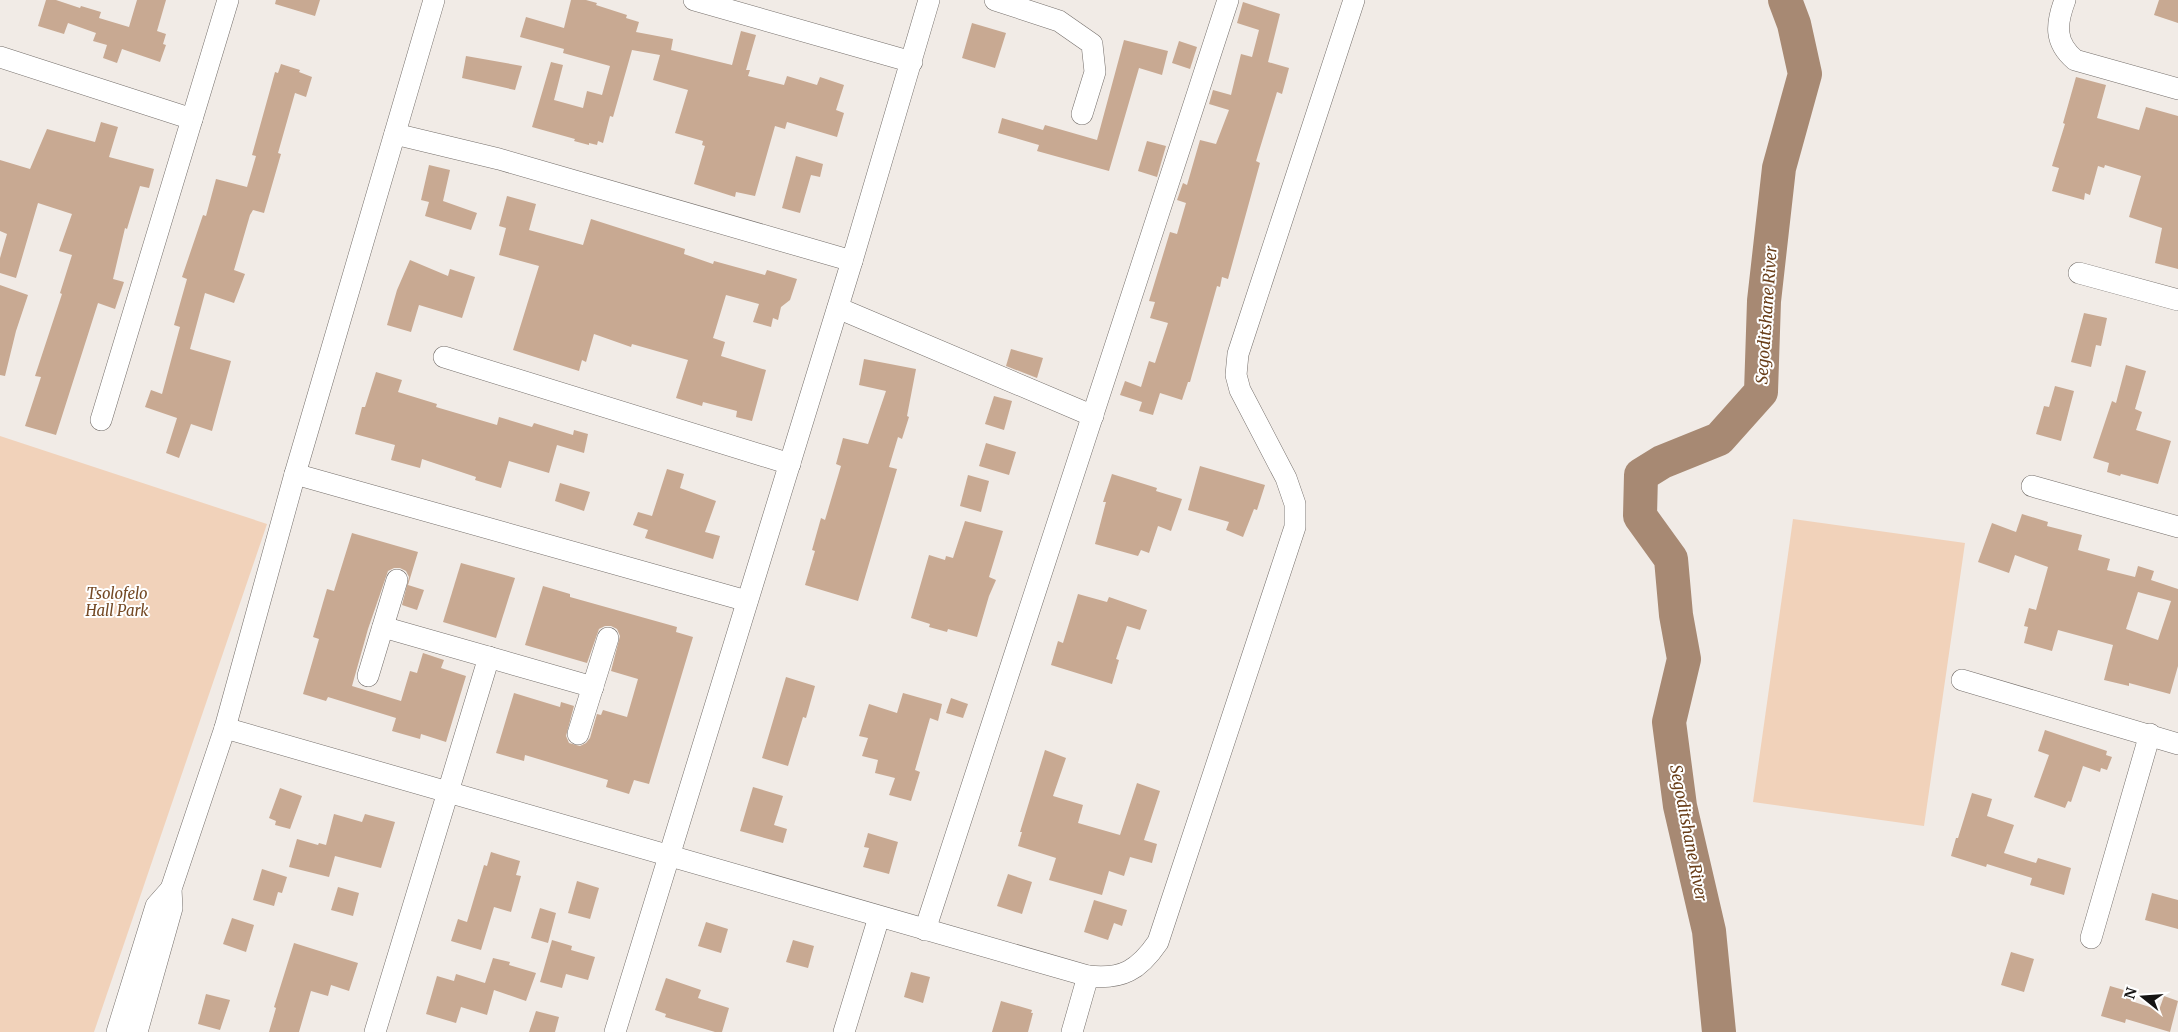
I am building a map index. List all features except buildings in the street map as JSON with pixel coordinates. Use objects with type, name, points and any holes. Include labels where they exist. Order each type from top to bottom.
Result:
[{"type":"street","points":[[101,420],[228,0]]},
{"type":"street","points":[[137,1032],[172,908],[171,889],[225,728],[295,474],[434,0]]},
{"type":"street","points":[[694,0],[912,62]]},
{"type":"street","points":[[615,1032],[838,308],[929,0]]},
{"type":"street","points":[[995,0],[1059,21],[1092,44],[1095,72],[1082,114]]},
{"type":"street","points":[[926,930],[1228,0]]},
{"type":"street","points":[[225,728],[1088,976],[1102,978],[1117,976],[1134,970],[1148,957],[1158,942],[1295,527],[1295,504],[1286,478],[1240,390],[1236,375],[1238,354],[1354,0]]},
{"type":"street","points":[[2065,0],[2058,27],[2060,42],[2064,51],[2074,60],[2178,89]]},
{"type":"street","points":[[0,57],[192,119]]},
{"type":"street","points":[[395,134],[499,160],[852,261]]},
{"type":"street","points":[[2080,273],[2178,300]]},
{"type":"street","points":[[838,308],[1093,416]]},
{"type":"street","points":[[444,357],[790,464]]},
{"type":"street","points":[[295,474],[748,601]]},
{"type":"street","points":[[2032,486],[2178,527]]},
{"type":"street","points":[[368,676],[397,580]]},
{"type":"street","points":[[383,627],[593,687]]},
{"type":"street","points":[[578,734],[608,638]]},
{"type":"street","points":[[375,1032],[489,657]]},
{"type":"street","points":[[1962,680],[2150,734],[2178,744]]},
{"type":"street","points":[[2091,938],[2150,734]]},
{"type":"street","points":[[117,1032],[156,906],[171,889]]},
{"type":"street","points":[[844,1032],[878,917]]},
{"type":"street","points":[[1072,1032],[1088,976]]},
{"type":"green space","name":"Tsolofelo Hall Park","points":[[0,436],[267,524],[94,1032],[0,1032]]},
{"type":"green space","points":[[1793,519],[1965,543],[1924,826],[1753,802]]},
{"type":"waterway","name":"Segoditshane River","points":[[1719,1032],[1709,931],[1680,806],[1669,722],[1684,659],[1676,615],[1671,559],[1640,516],[1641,475],[1662,462],[1719,439],[1761,392],[1764,301],[1779,168],[1805,74],[1794,24],[1785,0]]}]
